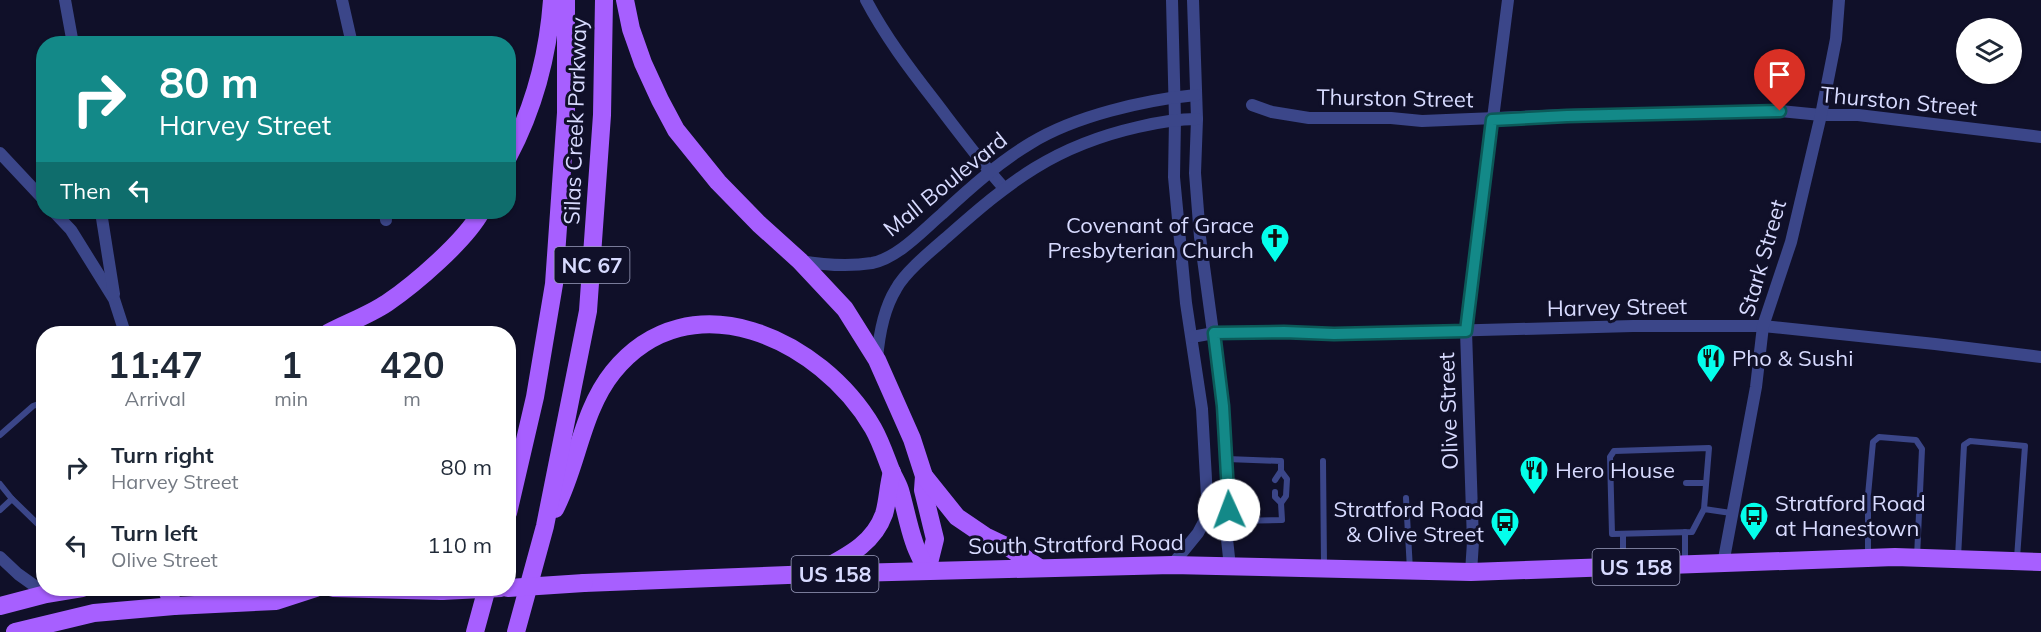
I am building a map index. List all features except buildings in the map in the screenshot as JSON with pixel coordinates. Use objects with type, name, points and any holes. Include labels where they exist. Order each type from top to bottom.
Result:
[{"type":"main road","points":[[516,141],[531,110],[545,56],[552,0]]},
{"type":"main road","name":"Silas Creek Parkway","points":[[516,479],[535,397],[555,284],[566,113],[566,0]]},
{"type":"main road","name":"Silas Creek Parkway","points":[[516,632],[545,526],[588,311],[602,115],[604,0]]},
{"type":"main road","points":[[625,0],[631,29],[643,63],[676,130],[718,182],[759,224],[800,261],[844,309],[877,360],[912,439],[924,476],[957,517],[1038,567]]},
{"type":"main road","points":[[342,326],[386,303],[413,282],[449,252],[475,219]]},
{"type":"main road","points":[[545,526],[566,487],[577,446],[591,410],[613,372],[655,337],[700,324],[720,324],[761,333],[784,343],[811,359],[855,400],[884,448],[899,487],[914,543],[927,571]]},
{"type":"main road","points":[[814,574],[865,544],[873,534],[885,512],[892,472]]},
{"type":"main road","points":[[924,476],[923,490],[934,539],[927,571]]},
{"type":"main road","name":"South Stratford Road","points":[[516,587],[814,574],[985,571],[1038,567],[1172,565],[1471,572],[1868,557],[2041,562]]},
{"type":"main road","points":[[0,606],[38,596]]},
{"type":"main road","points":[[15,632],[175,597],[276,601],[291,596]]},
{"type":"main road","points":[[475,632],[486,596]]},
{"type":"street","points":[[65,0],[72,36]]},
{"type":"street","points":[[342,0],[350,36]]},
{"type":"street","points":[[866,0],[882,30],[1004,188]]},
{"type":"street","points":[[1172,0],[1174,177],[1186,303],[1202,410],[1208,514],[1198,533],[1172,565]]},
{"type":"street","points":[[1193,0],[1197,119],[1195,173],[1200,237],[1223,406],[1230,567]]},
{"type":"street","name":"Olive Street","points":[[1471,572],[1473,542],[1466,331],[1508,0]]},
{"type":"street","name":"Stark Street","points":[[1723,564],[1756,387],[1763,326],[1791,242],[1821,115],[1836,39],[1839,0]]},
{"type":"street","points":[[1172,25],[1193,25]]},
{"type":"street","name":"Mall Boulevard","points":[[800,261],[831,266],[874,263],[907,246],[990,172],[1031,142],[1077,122],[1139,104],[1196,95]]},
{"type":"street","name":"Thurston Street","points":[[1252,105],[1272,112],[1309,118],[1391,118],[1422,121],[1768,111],[1858,115],[2041,137]]},
{"type":"street","name":"Mall Boulevard","points":[[877,360],[879,330],[896,288],[921,261],[1004,188],[1043,162],[1106,134],[1175,119],[1197,119]]},
{"type":"street","points":[[1077,122],[1082,144]]},
{"type":"street","points":[[0,153],[36,191]]},
{"type":"street","points":[[61,219],[71,230],[114,298]]},
{"type":"street","points":[[102,219],[114,298],[123,326]]},
{"type":"street","name":"Harvey Street","points":[[1192,337],[1214,333],[1334,334],[1633,326],[1763,326],[2041,357]]},
{"type":"street","points":[[0,557],[36,587]]},
{"type":"lane","points":[[0,435],[36,405]]},
{"type":"lane","points":[[1868,557],[1868,495],[1873,442],[1879,436],[1916,440],[1922,449],[1917,558]]},
{"type":"lane","points":[[1957,559],[1964,445],[1970,441],[2025,446],[2016,562]]},
{"type":"lane","points":[[1709,448],[1706,483],[1704,508],[1692,532],[1612,534],[1610,457],[1614,451],[1709,448]]},
{"type":"lane","points":[[1227,459],[1281,461],[1281,471],[1275,480]]},
{"type":"lane","points":[[1323,461],[1324,569]]},
{"type":"lane","points":[[1228,521],[1282,520],[1281,503],[1286,496],[1287,479],[1281,471]]},
{"type":"lane","points":[[1686,483],[1706,483]]},
{"type":"lane","points":[[0,484],[36,522]]},
{"type":"lane","points":[[1610,484],[1621,484]]},
{"type":"lane","points":[[1275,492],[1275,497],[1281,503]]},
{"type":"lane","points":[[1406,498],[1410,570]]},
{"type":"lane","points":[[0,510],[12,499]]},
{"type":"lane","points":[[1704,508],[1731,513]]},
{"type":"lane","points":[[1667,523],[1667,533]]},
{"type":"lane","points":[[1641,524],[1642,534]]},
{"type":"lane","points":[[1685,532],[1685,565]]},
{"type":"lane","points":[[1623,534],[1623,567]]},
{"type":"place","name":"Covenant of Grace Presbyterian Church","points":[[1275,264]]},
{"type":"place","name":"Pho & Sushi","points":[[1711,384]]},
{"type":"place","name":"Hero House","points":[[1534,496]]},
{"type":"place","name":"Stratford Road at Hanestown","points":[[1754,542]]},
{"type":"place","name":"Stratford Road & Olive Street","points":[[1505,548]]},
{"type":"route","points":[[1229,510],[1223,406],[1214,333],[1334,334],[1466,331],[1489,160],[1492,120],[1780,111]]}]
